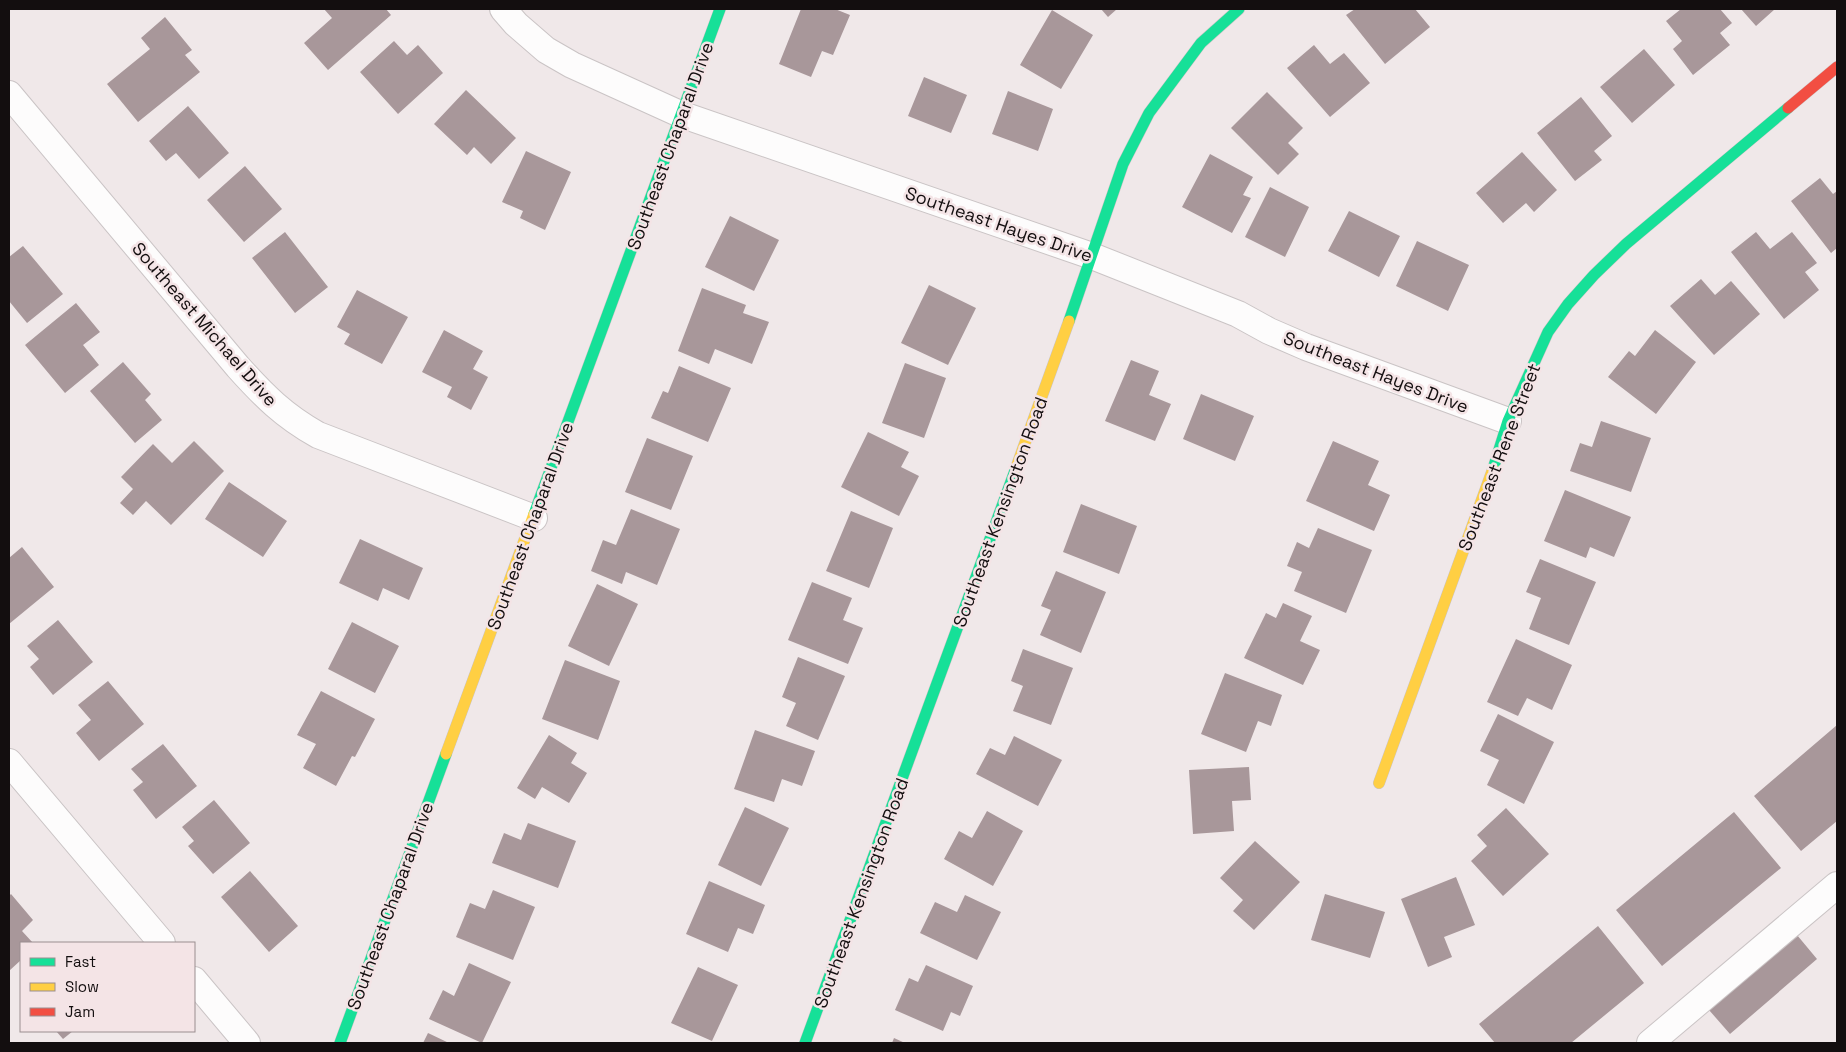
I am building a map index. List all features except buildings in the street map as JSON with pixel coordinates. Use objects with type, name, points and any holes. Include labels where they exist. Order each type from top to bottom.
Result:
[{"type":"street","name":"Southeast Hayes Drive","points":[[503,9],[516,24],[546,50],[572,65],[680,114],[1092,256],[1238,314],[1268,331],[1508,421]]},
{"type":"street","name":"Southeast Chaparal Drive","points":[[340,1043],[720,9]]},
{"type":"street","name":"Southeast Kensington Road","points":[[805,1043],[950,651],[1092,256],[1123,164],[1149,113],[1175,76],[1201,43],[1239,9]]},
{"type":"street","name":"Southeast Rene Street","points":[[1379,783],[1497,458],[1508,421],[1548,332],[1568,304],[1626,244],[1837,67]]},
{"type":"street","name":"Southeast Michael Drive","points":[[9,94],[238,367],[269,401],[296,423],[318,435],[534,518]]},
{"type":"street","points":[[9,762],[161,942]]},
{"type":"street","points":[[1650,1043],[1837,885]]},
{"type":"street","points":[[195,981],[247,1043]]},
{"type":"traffic: fast","points":[[534,514],[720,9]]},
{"type":"traffic: fast","points":[[1069,321],[1123,164],[1149,113],[1201,43],[1239,9]]},
{"type":"traffic: fast","points":[[1493,469],[1508,421],[1548,332],[1568,304],[1626,244],[1788,108]]},
{"type":"traffic: fast","points":[[805,1043],[1016,468]]},
{"type":"traffic: fast","points":[[340,1043],[446,754]]},
{"type":"traffic: slow","points":[[1016,468],[1069,321]]},
{"type":"traffic: slow","points":[[1379,783],[1493,469]]},
{"type":"traffic: slow","points":[[446,754],[534,514]]},
{"type":"traffic: jam","points":[[1788,108],[1837,67]]}]
